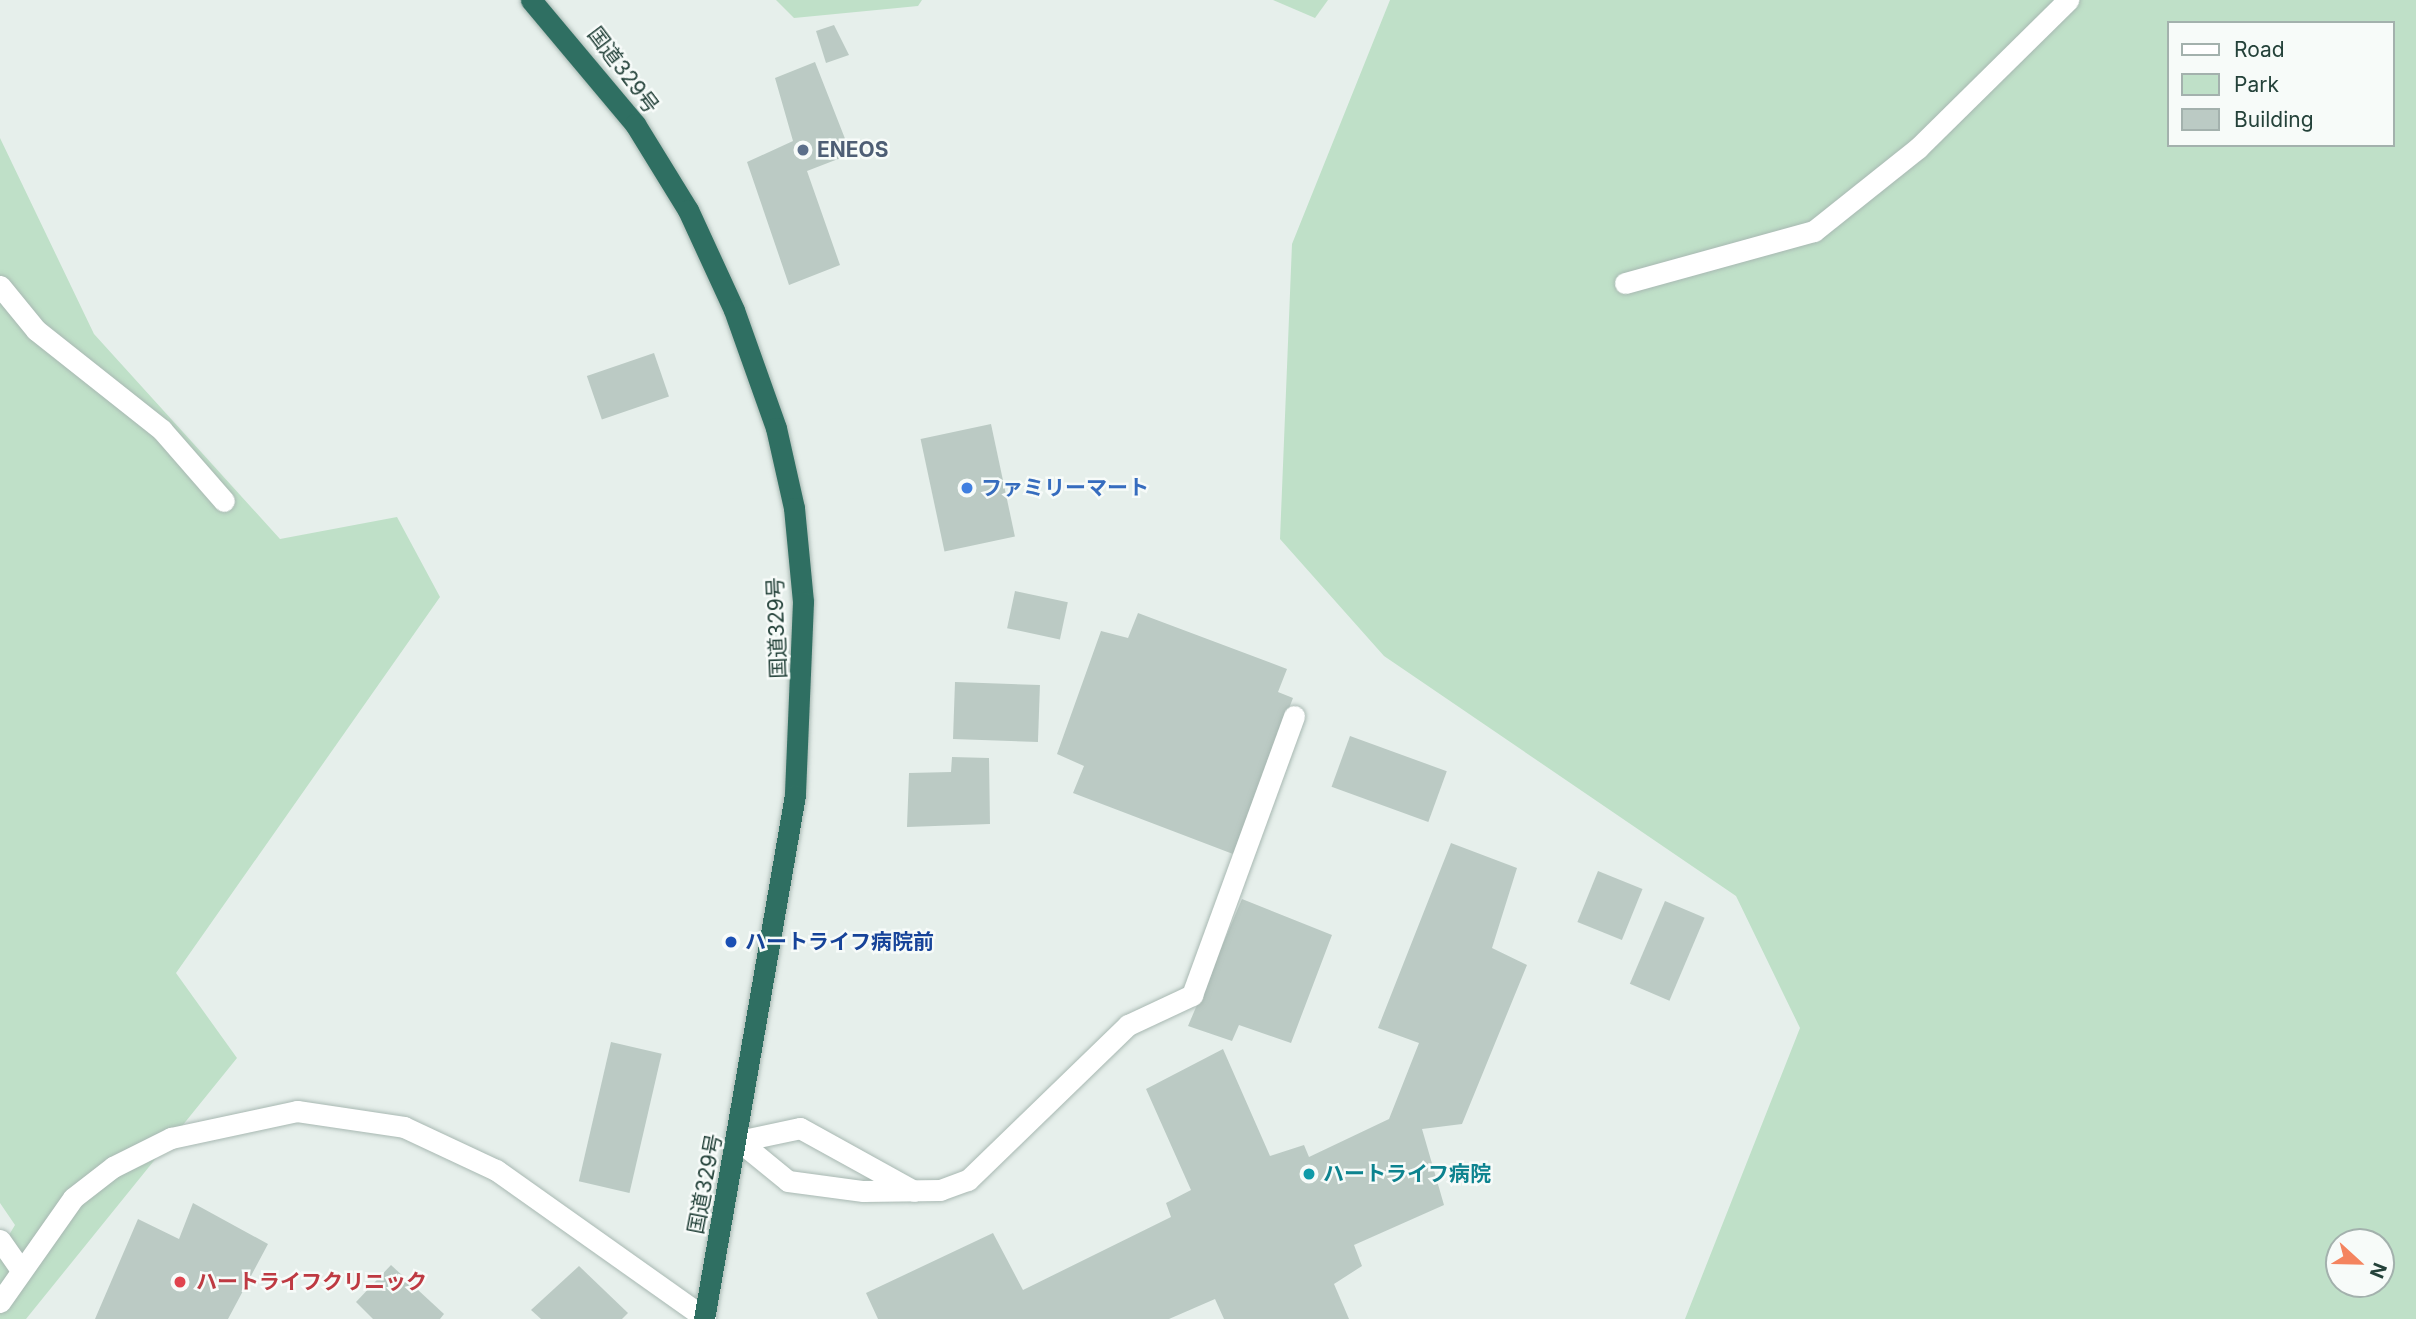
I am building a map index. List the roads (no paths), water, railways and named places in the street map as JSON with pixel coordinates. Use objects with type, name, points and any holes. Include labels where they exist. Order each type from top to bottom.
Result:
[{"type":"highway","name":"国道329号","points":[[531,0],[635,124],[688,210],[766,402],[794,508],[803,629],[795,795],[739,1140],[704,1319]]},
{"type":"street","points":[[1625,283],[1814,231],[1918,148],[2068,0]]},
{"type":"street","points":[[0,286],[36,330],[162,430],[224,501]]},
{"type":"street","points":[[739,1140],[788,1181],[914,1191],[968,1180],[1128,1025],[1192,995],[1294,716]]},
{"type":"street","points":[[0,1302],[20,1269],[72,1198],[113,1167],[171,1138],[297,1111],[404,1127],[496,1170],[704,1319]]},
{"type":"street","points":[[739,1140],[800,1128],[914,1191]]},
{"type":"street","points":[[0,1240],[20,1269]]},
{"type":"place","name":"ENEOS","points":[[803,150]]},
{"type":"place","name":"ファミリーマート","points":[[967,488]]},
{"type":"place","name":"ハートライフ病院前","points":[[731,942]]},
{"type":"place","name":"ハートライフ病院","points":[[1309,1174]]},
{"type":"place","name":"ハートライフクリニック","points":[[180,1282]]}]
